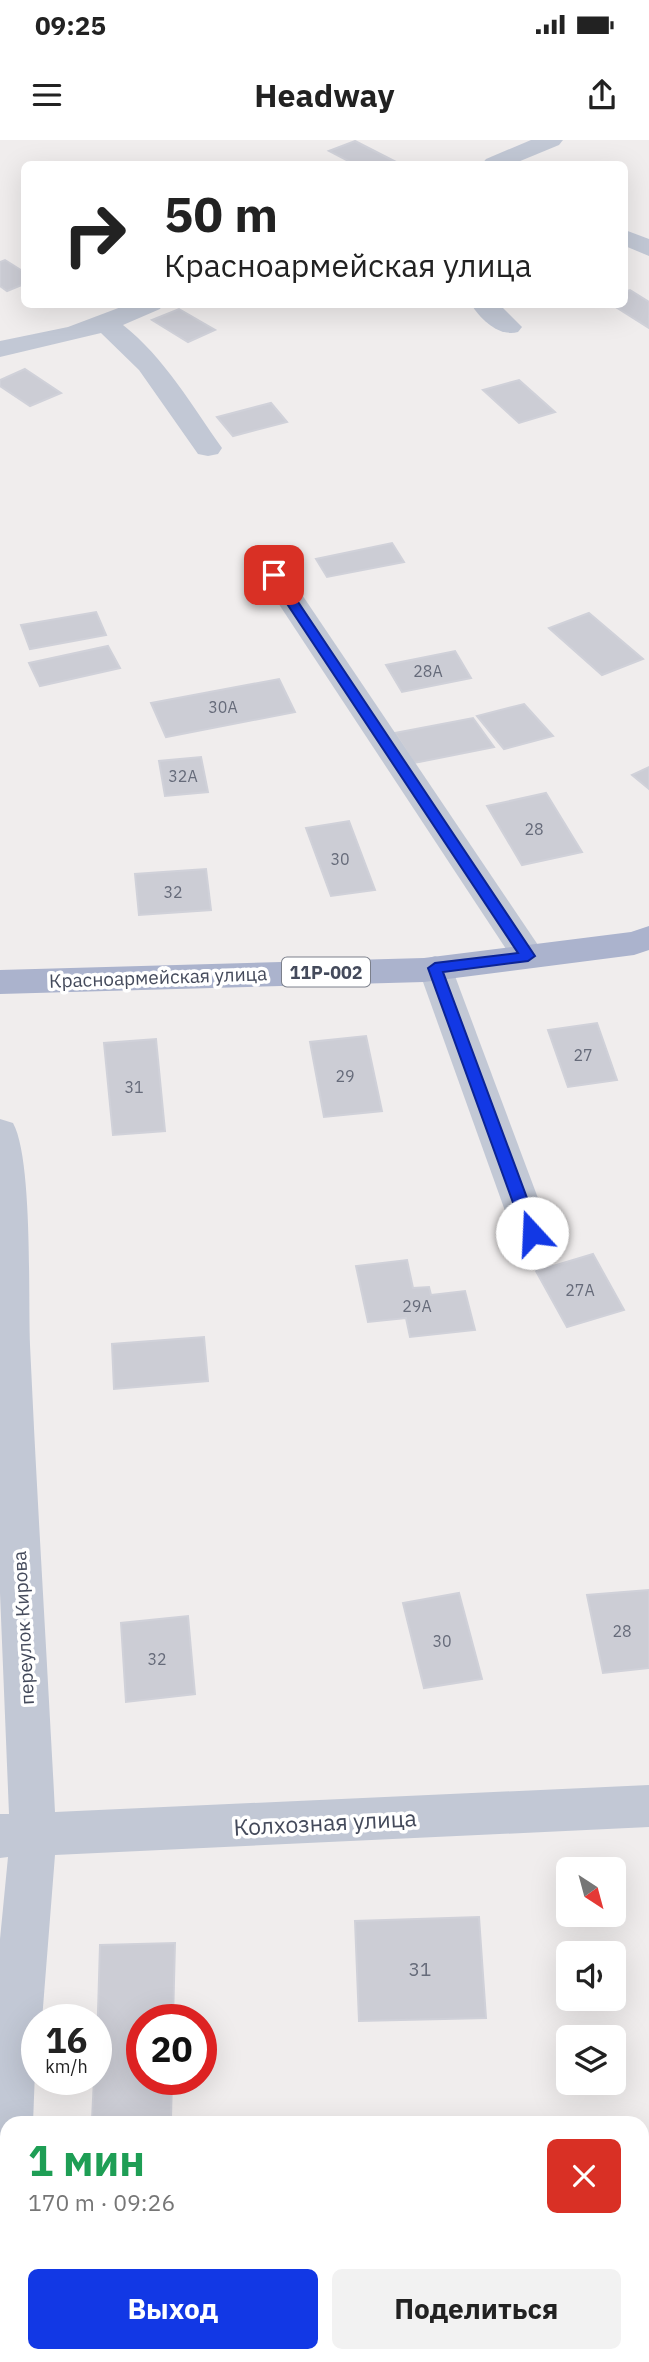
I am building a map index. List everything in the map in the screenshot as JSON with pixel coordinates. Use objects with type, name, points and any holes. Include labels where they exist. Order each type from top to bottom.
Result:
[{"type":"main road","name":"Красноармейская улица","points":[[0,982],[435,968],[634,943],[649,938]]},
{"type":"street","points":[[501,161],[551,140]]},
{"type":"street","points":[[628,238],[649,249]]},
{"type":"street","points":[[0,349],[48,341],[141,308]]},
{"type":"street","points":[[488,308],[509,327]]},
{"type":"street","points":[[104,323],[142,355],[208,448]]},
{"type":"street","points":[[274,575],[528,956]]},
{"type":"street","points":[[435,968],[532,1233]]},
{"type":"street","name":"переулок Кирова","points":[[0,1133],[6,1187],[11,1359],[16,1836],[8,2116]]},
{"type":"street","name":"Колхозная улица","points":[[16,1836],[649,1806]]},
{"type":"building","points":[[355,141],[394,161],[348,161],[329,151]]},
{"type":"building","points":[[5,260],[21,270],[21,285],[7,291],[0,286],[0,262]]},
{"type":"building","points":[[628,291],[649,302],[649,328],[617,308],[628,308]]},
{"type":"building","points":[[179,309],[215,330],[188,342],[152,320]]},
{"type":"building","points":[[25,369],[61,393],[30,406],[0,386],[0,380]]},
{"type":"building","points":[[519,380],[555,412],[519,423],[483,390]]},
{"type":"building","points":[[271,403],[287,422],[233,436],[217,417]]},
{"type":"building","points":[[392,543],[404,562],[327,577],[316,559]]},
{"type":"building","points":[[96,612],[106,635],[30,649],[21,625]]},
{"type":"building","points":[[589,613],[643,659],[602,675],[549,628]]},
{"type":"building","points":[[108,646],[120,668],[40,686],[29,663]]},
{"type":"building","points":[[455,651],[471,678],[402,692],[386,665]]},
{"type":"building","points":[[279,679],[295,712],[166,737],[151,703]]},
{"type":"building","points":[[524,704],[553,736],[504,749],[477,716]]},
{"type":"building","points":[[473,718],[494,747],[414,763],[395,733]]},
{"type":"building","points":[[201,757],[208,792],[165,796],[159,761]]},
{"type":"building","points":[[649,767],[649,789],[632,775]]},
{"type":"building","points":[[546,793],[582,852],[522,865],[487,806]]},
{"type":"building","points":[[349,821],[375,890],[331,896],[306,828]]},
{"type":"building","points":[[206,869],[211,910],[139,915],[135,874]]},
{"type":"building","points":[[597,1023],[617,1080],[568,1087],[548,1030]]},
{"type":"building","points":[[366,1036],[382,1111],[324,1117],[310,1042]]},
{"type":"building","points":[[156,1039],[165,1131],[113,1135],[104,1043]]},
{"type":"building","points":[[593,1254],[624,1310],[567,1327],[536,1271]]},
{"type":"building","points":[[407,1260],[413,1288],[429,1287],[431,1295],[465,1291],[475,1330],[410,1337],[406,1318],[368,1322],[356,1266]]},
{"type":"building","points":[[204,1337],[208,1381],[114,1389],[112,1344]]},
{"type":"building","points":[[649,1590],[649,1668],[603,1673],[587,1595]]},
{"type":"building","points":[[459,1593],[482,1679],[424,1688],[403,1603]]},
{"type":"building","points":[[188,1616],[195,1694],[126,1702],[121,1623]]},
{"type":"building","points":[[479,1917],[486,2018],[359,2021],[355,1921]]},
{"type":"building","points":[[175,1943],[173,2004],[126,2004],[126,2095],[172,2095],[171,2116],[92,2116],[93,2095],[112,2095],[112,2004],[98,2004],[100,1945]]},
{"type":"route","points":[[274,575],[528,956],[435,968],[532,1233]]}]
